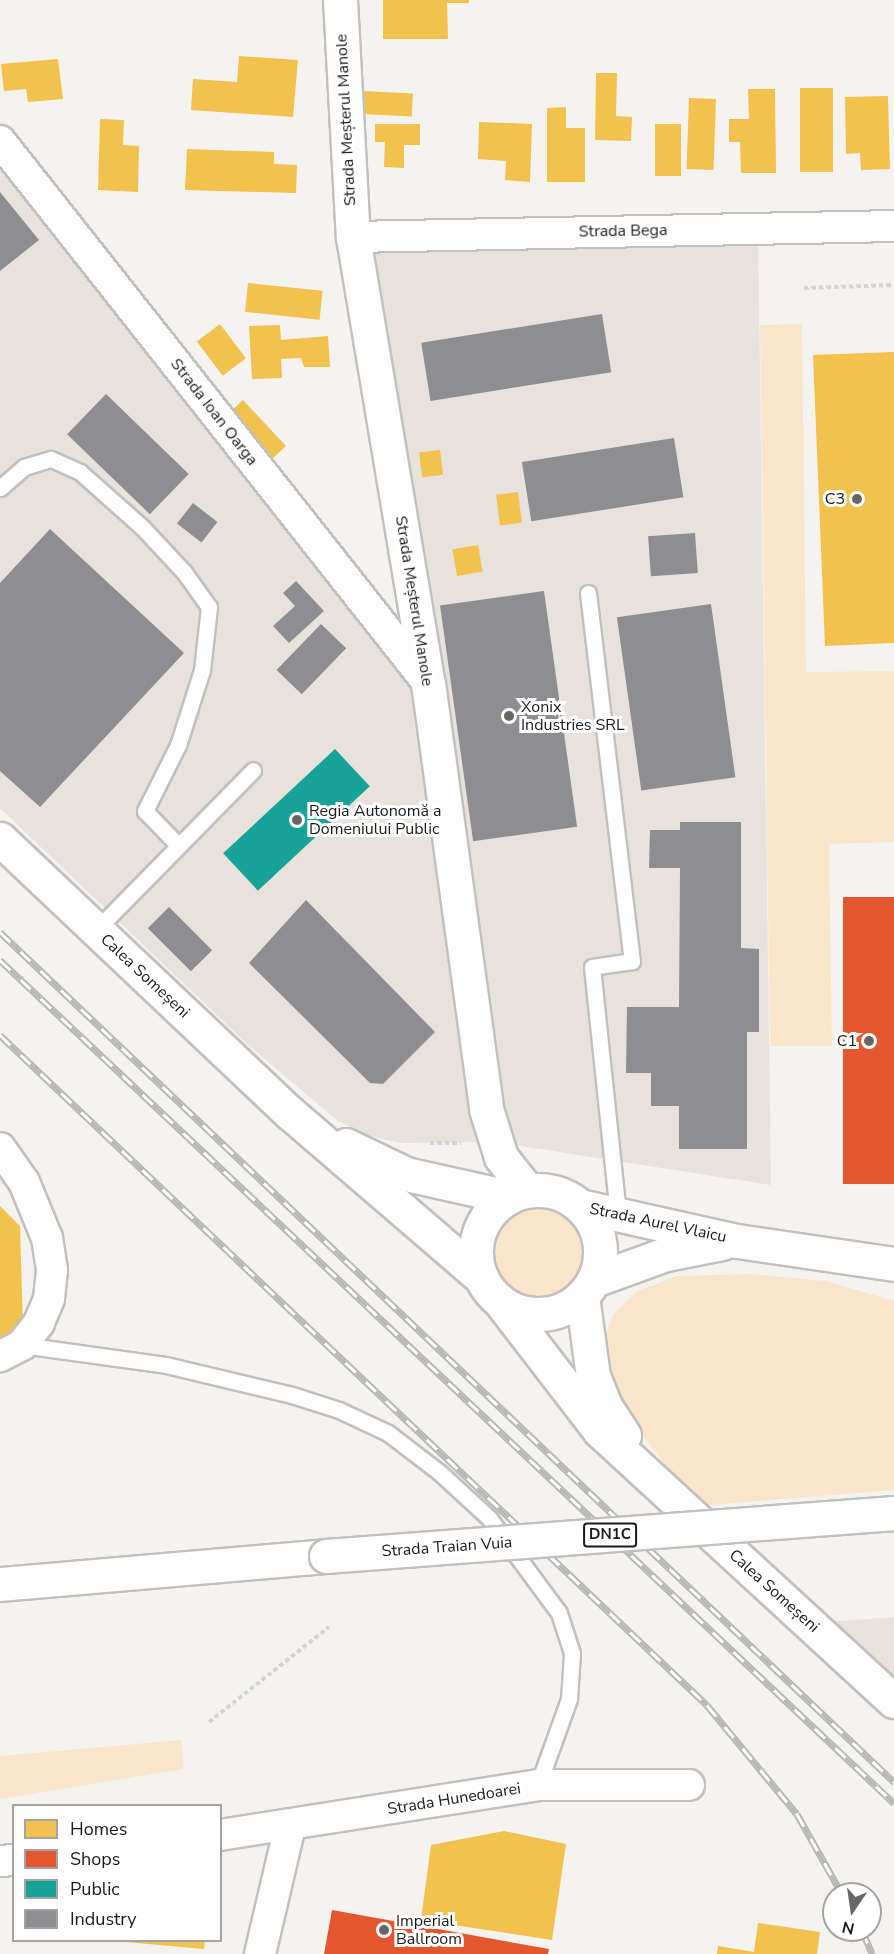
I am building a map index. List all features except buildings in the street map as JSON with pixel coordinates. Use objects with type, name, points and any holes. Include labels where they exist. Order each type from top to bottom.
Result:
[{"type":"main road","name":"Strada Meșterul Manole","points":[[340,0],[353,237],[428,683],[486,1109],[501,1157],[518,1194]]},
{"type":"main road","name":"Calea Someșeni","points":[[0,839],[290,1113],[490,1289],[585,1414],[654,1483],[894,1701]]},
{"type":"main road","name":"Calea Someșeni","points":[[290,1113],[406,1174],[518,1194]]},
{"type":"main road","points":[[518,1194],[564,1195],[580,1206],[593,1221],[600,1240],[600,1261],[588,1288],[551,1313],[515,1310],[490,1289],[477,1260],[480,1232],[494,1208],[518,1194]]},
{"type":"main road","name":"Strada Aurel Vlaicu","points":[[580,1206],[737,1240],[894,1264]]},
{"type":"main road","name":"Strada Aurel Vlaicu","points":[[588,1288],[666,1254],[737,1240]]},
{"type":"main road","name":"Calea Someșeni","points":[[588,1288],[596,1385],[654,1483]]},
{"type":"main road","name":"Strada Traian Vuia","points":[[0,1584],[326,1556],[894,1513]]},
{"type":"street","name":"Strada Ioan Oarga","points":[[0,141],[428,683]]},
{"type":"street","name":"Strada Bega","points":[[353,237],[894,226]]},
{"type":"street","points":[[0,1148],[24,1182],[47,1238],[52,1270],[49,1299],[39,1323],[11,1351]]},
{"type":"street","name":"Strada Hunedoarei","points":[[222,1835],[290,1826],[538,1785],[689,1785]]},
{"type":"street","points":[[260,1954],[290,1826]]},
{"type":"lane","points":[[0,488],[24,467],[51,459],[80,471],[142,527],[184,572],[209,608],[202,670],[178,745],[145,811],[178,845]]},
{"type":"lane","points":[[588,593],[632,961],[592,967],[618,1214]]},
{"type":"lane","points":[[96,930],[253,770]]},
{"type":"lane","points":[[11,1351],[166,1365],[292,1395],[339,1410],[388,1433],[439,1472],[489,1518],[552,1603],[572,1653],[569,1699],[538,1785]]},
{"type":"path","points":[[804,288],[894,285]]},
{"type":"path","points":[[209,1722],[328,1627]]},
{"type":"shaded area","points":[[0,141],[427,682],[353,237],[758,229],[771,1185],[495,1142],[401,1143],[369,1136],[338,1121],[245,1042],[0,808]]},
{"type":"shaded area","points":[[802,324],[806,672],[894,671],[894,842],[829,844],[832,1046],[770,1046],[760,325]]},
{"type":"shaded area","points":[[537,1201],[557,1205],[573,1216],[584,1232],[588,1252],[584,1272],[573,1288],[557,1299],[537,1303],[517,1299],[501,1288],[490,1272],[486,1252],[490,1232],[501,1216],[517,1205]]},
{"type":"shaded area","points":[[751,1274],[826,1281],[894,1301],[894,1490],[698,1506],[629,1419],[611,1388],[600,1349],[613,1315],[637,1291],[677,1276]]},
{"type":"shaded area","points":[[894,1617],[894,1681],[828,1622]]},
{"type":"shaded area","points":[[181,1740],[184,1769],[0,1799],[0,1756]]},
{"type":"railway","points":[[0,932],[894,1782]]},
{"type":"railway","points":[[0,960],[894,1803]]},
{"type":"railway","points":[[0,1035],[707,1705],[797,1814],[835,1882]]},
{"type":"railway","points":[[867,1942],[872,1954]]},
{"type":"place","name":"C3","points":[[857,499]]},
{"type":"place","name":"Xonix Industries SRL","points":[[509,716]]},
{"type":"place","name":"Regia Autonomă a Domeniului Public","points":[[297,820]]},
{"type":"place","name":"C1","points":[[869,1041]]},
{"type":"place","name":"Imperial Ballroom","points":[[384,1930]]}]
